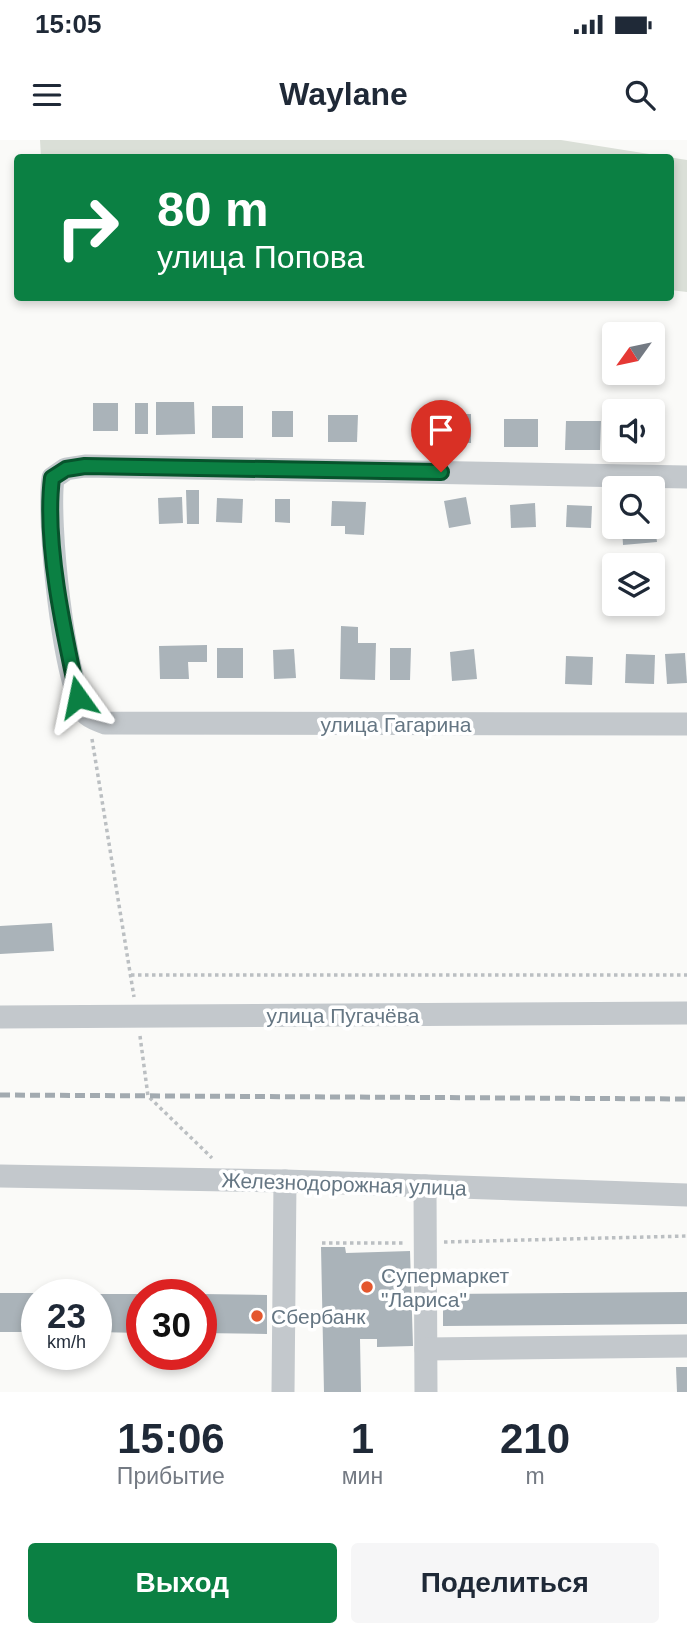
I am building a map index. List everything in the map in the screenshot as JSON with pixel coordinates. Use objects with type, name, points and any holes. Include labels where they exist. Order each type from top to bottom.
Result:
[{"type":"street","points":[[96,720],[78,697],[61,615],[50,498],[52,478],[66,469],[85,466],[687,477]]},
{"type":"street","name":"улица Гагарина","points":[[96,720],[687,724]]},
{"type":"street","name":"улица Пугачёва","points":[[0,1017],[687,1013]]},
{"type":"street","name":"Железнодорожная улица","points":[[0,1176],[285,1181],[687,1195]]},
{"type":"street","points":[[283,1392],[285,1181]]},
{"type":"street","points":[[425,1186],[426,1392]]},
{"type":"street","points":[[426,1349],[687,1346]]},
{"type":"path","points":[[96,720],[148,1096],[235,1180]]},
{"type":"path","points":[[131,975],[687,975]]},
{"type":"path","points":[[322,1243],[687,1236]]},
{"type":"shaded area","points":[[40,140],[561,140],[649,154],[41,154]]},
{"type":"shaded area","points":[[674,158],[687,160],[687,292],[674,290]]},
{"type":"building","points":[[156,402],[194,402],[195,434],[156,435]]},
{"type":"building","points":[[93,403],[118,403],[118,431],[93,431]]},
{"type":"building","points":[[135,403],[148,403],[148,434],[135,434]]},
{"type":"building","points":[[212,406],[243,406],[243,438],[212,438]]},
{"type":"building","points":[[272,411],[293,411],[293,437],[272,437]]},
{"type":"building","points":[[444,414],[471,414],[471,443],[444,443]]},
{"type":"building","points":[[328,415],[358,415],[357,442],[328,442]]},
{"type":"building","points":[[504,419],[538,419],[538,447],[504,447]]},
{"type":"building","points":[[566,421],[601,421],[600,450],[565,450]]},
{"type":"building","points":[[186,490],[199,490],[199,524],[187,524]]},
{"type":"building","points":[[182,497],[183,523],[159,524],[158,498]]},
{"type":"building","points":[[466,497],[471,524],[449,528],[444,501]]},
{"type":"building","points":[[217,498],[243,499],[242,523],[216,522]]},
{"type":"building","points":[[275,499],[290,499],[290,523],[275,522]]},
{"type":"building","points":[[332,501],[366,502],[364,535],[345,534],[345,526],[331,526]]},
{"type":"building","points":[[535,503],[536,527],[511,528],[510,505]]},
{"type":"building","points":[[567,505],[592,506],[591,528],[566,527]]},
{"type":"building","points":[[623,539],[657,539],[657,542],[623,545]]},
{"type":"building","points":[[341,626],[358,627],[358,643],[376,643],[375,680],[340,679]]},
{"type":"building","points":[[207,645],[207,662],[188,662],[189,679],[160,679],[159,646]]},
{"type":"building","points":[[217,648],[243,648],[243,678],[217,678]]},
{"type":"building","points":[[390,648],[411,648],[410,680],[390,680]]},
{"type":"building","points":[[294,649],[296,678],[274,679],[273,650]]},
{"type":"building","points":[[474,649],[477,679],[452,681],[450,652]]},
{"type":"building","points":[[685,653],[687,683],[667,684],[665,654]]},
{"type":"building","points":[[626,654],[655,655],[654,684],[625,683]]},
{"type":"building","points":[[566,656],[593,657],[592,685],[565,684]]},
{"type":"building","points":[[52,923],[54,951],[0,954],[0,926]]},
{"type":"building","name":"Супермаркет \"Лариса\"","points":[[321,1247],[345,1247],[346,1253],[410,1251],[413,1346],[377,1347],[377,1339],[360,1339],[361,1392],[324,1392]]},
{"type":"building","points":[[687,1292],[687,1324],[443,1326],[443,1294]]},
{"type":"building","points":[[0,1293],[21,1293],[21,1332],[0,1332]]},
{"type":"building","points":[[112,1294],[126,1294],[126,1333],[112,1332]]},
{"type":"building","points":[[217,1294],[267,1295],[267,1334],[217,1333]]},
{"type":"building","points":[[676,1367],[687,1367],[687,1392],[677,1392]]},
{"type":"railway","points":[[0,1095],[687,1099]]},
{"type":"place","name":"Супермаркет \"Лариса\"","points":[[367,1287]]},
{"type":"place","name":"Сбербанк","points":[[257,1316]]},
{"type":"route","points":[[78,697],[61,615],[50,498],[52,478],[66,469],[85,466],[441,472]]}]
